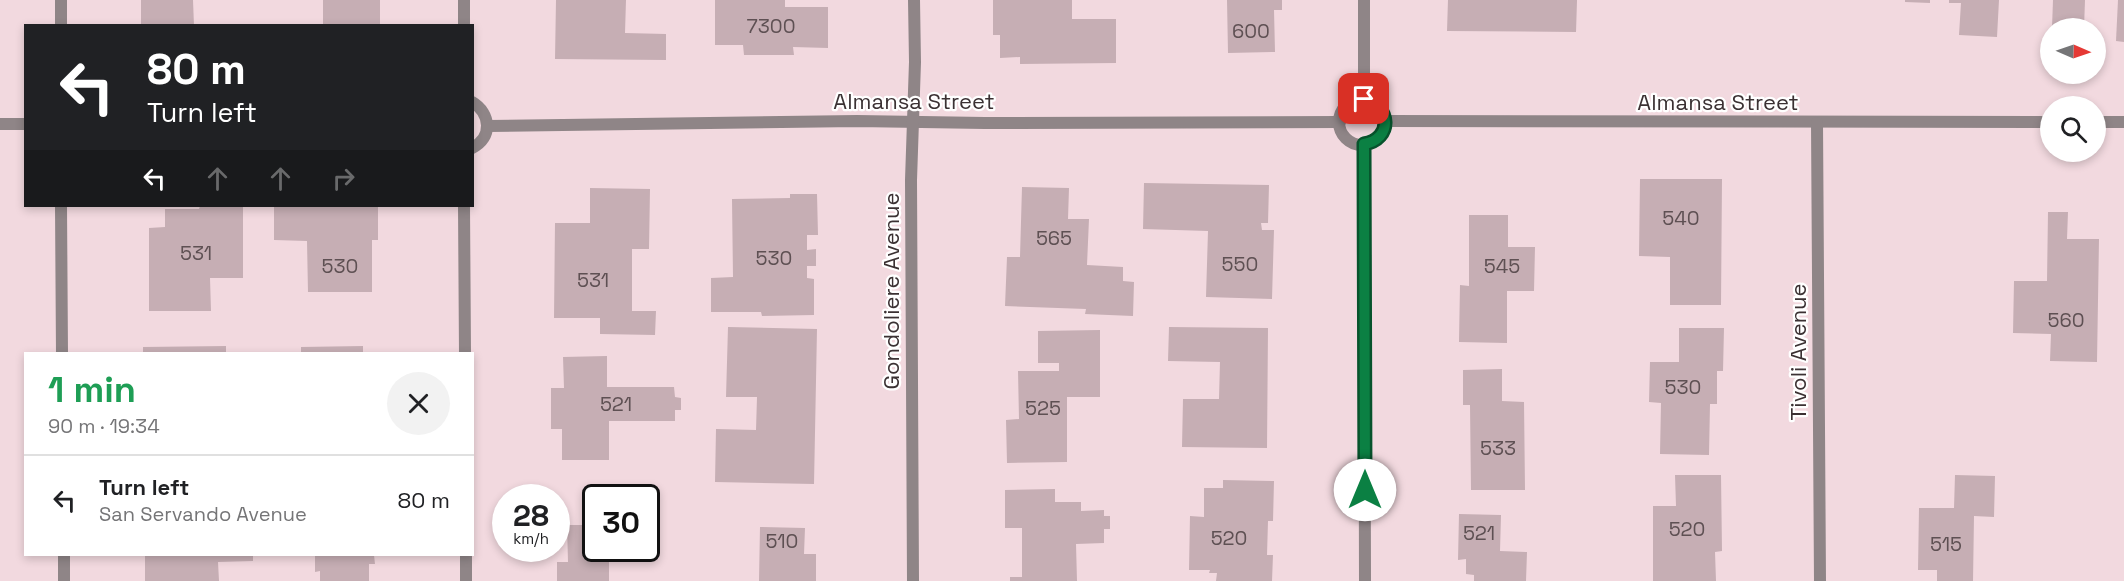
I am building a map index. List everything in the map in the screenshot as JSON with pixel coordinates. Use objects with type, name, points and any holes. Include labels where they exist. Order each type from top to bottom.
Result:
[{"type":"street","points":[[61,0],[61,24]]},
{"type":"street","points":[[464,0],[464,24]]},
{"type":"street","name":"Gondoliere Avenue","points":[[913,581],[911,180],[914,122],[914,0]]},
{"type":"street","points":[[1364,0],[1364,99]]},
{"type":"street","points":[[1364,99],[1381,109],[1385,121],[1383,131],[1377,139],[1364,144],[1357,144],[1345,136],[1340,122],[1347,105],[1352,101],[1364,99]]},
{"type":"street","points":[[474,104],[483,111],[488,126],[485,138],[474,146]]},
{"type":"street","name":"Almansa Street","points":[[488,126],[857,121],[1340,122]]},
{"type":"street","name":"Almansa Street","points":[[1385,121],[2040,122]]},
{"type":"street","points":[[2106,122],[2124,122]]},
{"type":"street","points":[[0,123],[24,124]]},
{"type":"street","name":"Tivoli Avenue","points":[[1817,123],[1820,581]]},
{"type":"street","points":[[1364,144],[1365,581]]},
{"type":"street","points":[[61,207],[62,352]]},
{"type":"street","points":[[464,207],[465,352]]},
{"type":"street","points":[[64,556],[64,581]]},
{"type":"street","points":[[466,556],[466,581]]},
{"type":"building","points":[[141,0],[193,0],[194,24],[141,24]]},
{"type":"building","points":[[323,0],[380,0],[380,24],[323,24]]},
{"type":"building","points":[[556,0],[626,0],[625,33],[666,34],[666,60],[555,59]]},
{"type":"building","points":[[715,0],[785,0],[785,7],[828,7],[828,48],[793,47],[794,55],[744,55],[743,45],[715,45]]},
{"type":"building","points":[[993,0],[1072,0],[1072,19],[1116,19],[1116,63],[1020,64],[1020,57],[1000,58],[1000,35],[993,35]]},
{"type":"building","points":[[1227,0],[1282,0],[1282,10],[1274,10],[1275,52],[1228,53]]},
{"type":"building","points":[[1448,0],[1577,0],[1576,32],[1447,31]]},
{"type":"building","points":[[1905,0],[1930,0],[1930,3],[1905,2]]},
{"type":"building","points":[[1949,0],[1999,0],[1997,37],[1959,35],[1961,3],[1949,3]]},
{"type":"building","points":[[2053,0],[2085,0],[2084,18],[2052,18]]},
{"type":"building","points":[[2118,0],[2124,0],[2124,42],[2116,41]]},
{"type":"building","points":[[1640,179],[1722,179],[1721,305],[1670,305],[1670,257],[1639,256]]},
{"type":"building","points":[[1144,183],[1269,185],[1268,223],[1261,223],[1262,230],[1274,230],[1272,299],[1206,297],[1208,231],[1143,229]]},
{"type":"building","points":[[1022,187],[1069,188],[1068,219],[1089,219],[1087,265],[1123,267],[1123,281],[1134,282],[1133,316],[1085,314],[1086,309],[1005,306],[1007,257],[1020,257]]},
{"type":"building","points":[[590,188],[650,189],[649,249],[632,249],[632,311],[656,311],[655,335],[600,334],[600,318],[554,318],[555,223],[590,223]]},
{"type":"building","points":[[790,194],[817,194],[818,235],[807,235],[807,250],[816,249],[816,266],[807,266],[807,278],[814,279],[814,315],[762,316],[761,312],[711,312],[711,278],[733,277],[732,199],[790,198]]},
{"type":"building","points":[[200,207],[243,207],[243,278],[210,278],[211,311],[149,311],[149,228],[165,227],[165,209],[199,209]]},
{"type":"building","points":[[274,207],[378,207],[378,240],[372,240],[372,292],[308,292],[307,241],[274,240]]},
{"type":"building","points":[[2048,212],[2068,212],[2067,239],[2099,239],[2097,362],[2050,361],[2051,334],[2013,333],[2014,281],[2047,281]]},
{"type":"building","points":[[1469,215],[1508,215],[1508,247],[1535,247],[1534,291],[1507,291],[1507,343],[1459,342],[1460,285],[1469,286]]},
{"type":"building","points":[[728,327],[817,329],[814,484],[715,482],[716,429],[756,430],[757,397],[726,397]]},
{"type":"building","points":[[1169,327],[1268,328],[1267,448],[1182,447],[1183,399],[1219,399],[1220,362],[1168,361]]},
{"type":"building","points":[[1679,328],[1724,328],[1723,371],[1717,371],[1717,404],[1710,404],[1709,455],[1660,454],[1661,403],[1649,402],[1650,362],[1679,362]]},
{"type":"building","points":[[1100,330],[1100,397],[1067,397],[1067,462],[1007,463],[1006,420],[1019,419],[1018,371],[1059,371],[1059,363],[1038,363],[1038,331]]},
{"type":"building","points":[[226,346],[226,352],[143,352],[143,347]]},
{"type":"building","points":[[363,346],[363,352],[301,352],[301,347]]},
{"type":"building","points":[[607,356],[607,387],[674,387],[675,397],[681,398],[681,410],[675,410],[675,421],[609,421],[609,460],[562,460],[562,429],[551,429],[551,388],[564,388],[563,357]]},
{"type":"building","points":[[1502,369],[1502,401],[1524,402],[1525,490],[1471,490],[1470,405],[1463,405],[1463,370]]},
{"type":"building","points":[[1675,475],[1721,475],[1722,551],[1715,552],[1716,581],[1653,581],[1653,506],[1676,506]]},
{"type":"building","points":[[1955,475],[1995,476],[1994,517],[1974,516],[1973,581],[1937,581],[1937,570],[1918,570],[1919,508],[1954,508]]},
{"type":"building","points":[[1223,480],[1274,481],[1273,521],[1268,521],[1267,555],[1273,555],[1272,581],[1216,581],[1217,573],[1209,573],[1210,570],[1189,570],[1190,516],[1204,517],[1204,488],[1223,488]]},
{"type":"building","points":[[1055,489],[1055,502],[1081,502],[1081,511],[1104,510],[1104,516],[1110,516],[1110,529],[1104,529],[1104,543],[1076,544],[1077,581],[1010,581],[1010,577],[1022,577],[1022,528],[1005,528],[1005,490]]},
{"type":"building","points":[[1459,514],[1501,515],[1500,551],[1527,552],[1526,581],[1474,581],[1474,575],[1466,574],[1466,559],[1458,560]]},
{"type":"building","points":[[570,525],[582,525],[582,562],[609,562],[609,581],[557,581],[557,562],[570,562]]},
{"type":"building","points":[[760,527],[805,528],[804,554],[816,554],[816,581],[759,581]]},
{"type":"building","points":[[145,556],[253,556],[253,561],[218,562],[219,581],[145,581]]},
{"type":"building","points":[[315,556],[374,556],[375,564],[369,564],[369,581],[320,581],[320,571],[315,572]]},
{"type":"route","points":[[1364,99],[1371,100],[1381,109],[1385,121],[1381,135],[1369,144],[1364,144],[1365,490]]}]
